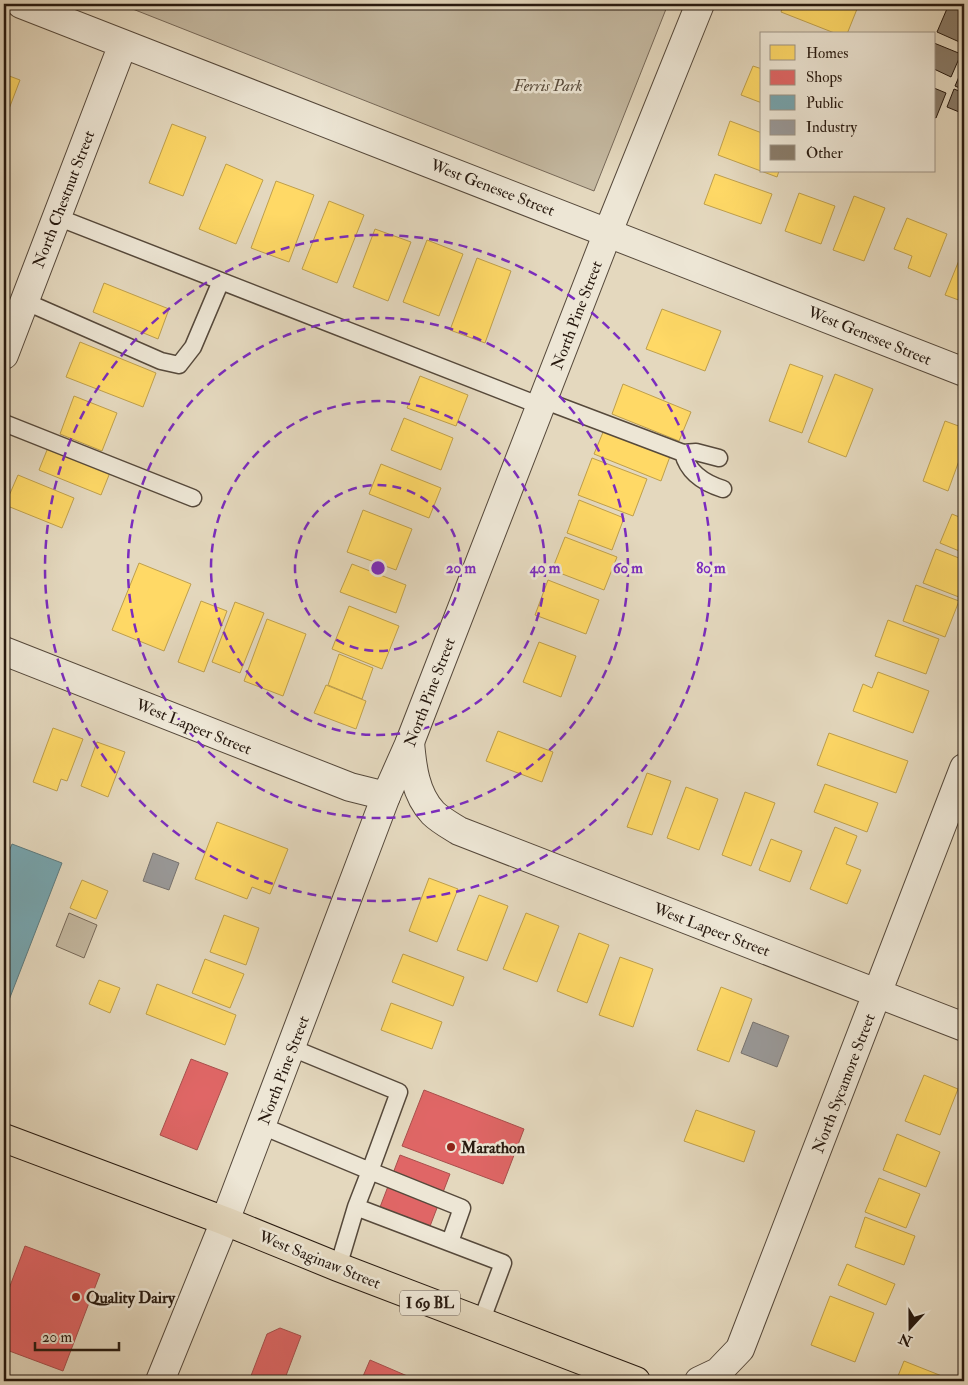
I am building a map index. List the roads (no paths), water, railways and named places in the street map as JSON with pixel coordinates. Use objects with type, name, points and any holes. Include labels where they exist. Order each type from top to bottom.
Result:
[{"type":"main road","name":"West Saginaw Street","points":[[4,1138],[225,1221],[338,1267],[636,1381]]},
{"type":"street","name":"West Genesee Street","points":[[21,4],[964,372]]},
{"type":"street","name":"North Pine Street","points":[[160,1381],[262,1126],[386,796],[410,742],[608,232],[700,4]]},
{"type":"street","name":"North Chestnut Street","points":[[4,355],[123,44]]},
{"type":"street","name":"West Lapeer Street","points":[[4,651],[350,787],[386,796]]},
{"type":"street","name":"West Lapeer Street","points":[[410,742],[413,772],[418,787],[432,812],[459,831],[964,1027]]},
{"type":"street","name":"North Sycamore Street","points":[[699,1381],[718,1372],[740,1349],[964,768]]},
{"type":"lane","points":[[57,217],[542,403],[683,453],[696,452],[719,458]]},
{"type":"lane","points":[[24,301],[161,361],[179,365],[192,347],[221,281]]},
{"type":"lane","points":[[4,423],[193,498]]},
{"type":"lane","points":[[683,453],[686,465],[708,484],[723,489]]},
{"type":"lane","points":[[292,1048],[399,1092],[356,1207],[338,1267]]},
{"type":"lane","points":[[262,1126],[370,1172],[462,1208],[450,1242]]},
{"type":"lane","points":[[356,1207],[503,1263],[481,1322]]},
{"type":"place","name":"Marathon","points":[[451,1147]]},
{"type":"place","name":"Quality Dairy","points":[[76,1297]]},
{"type":"park label","name":"Ferris Park","points":[[548,85]]}]
